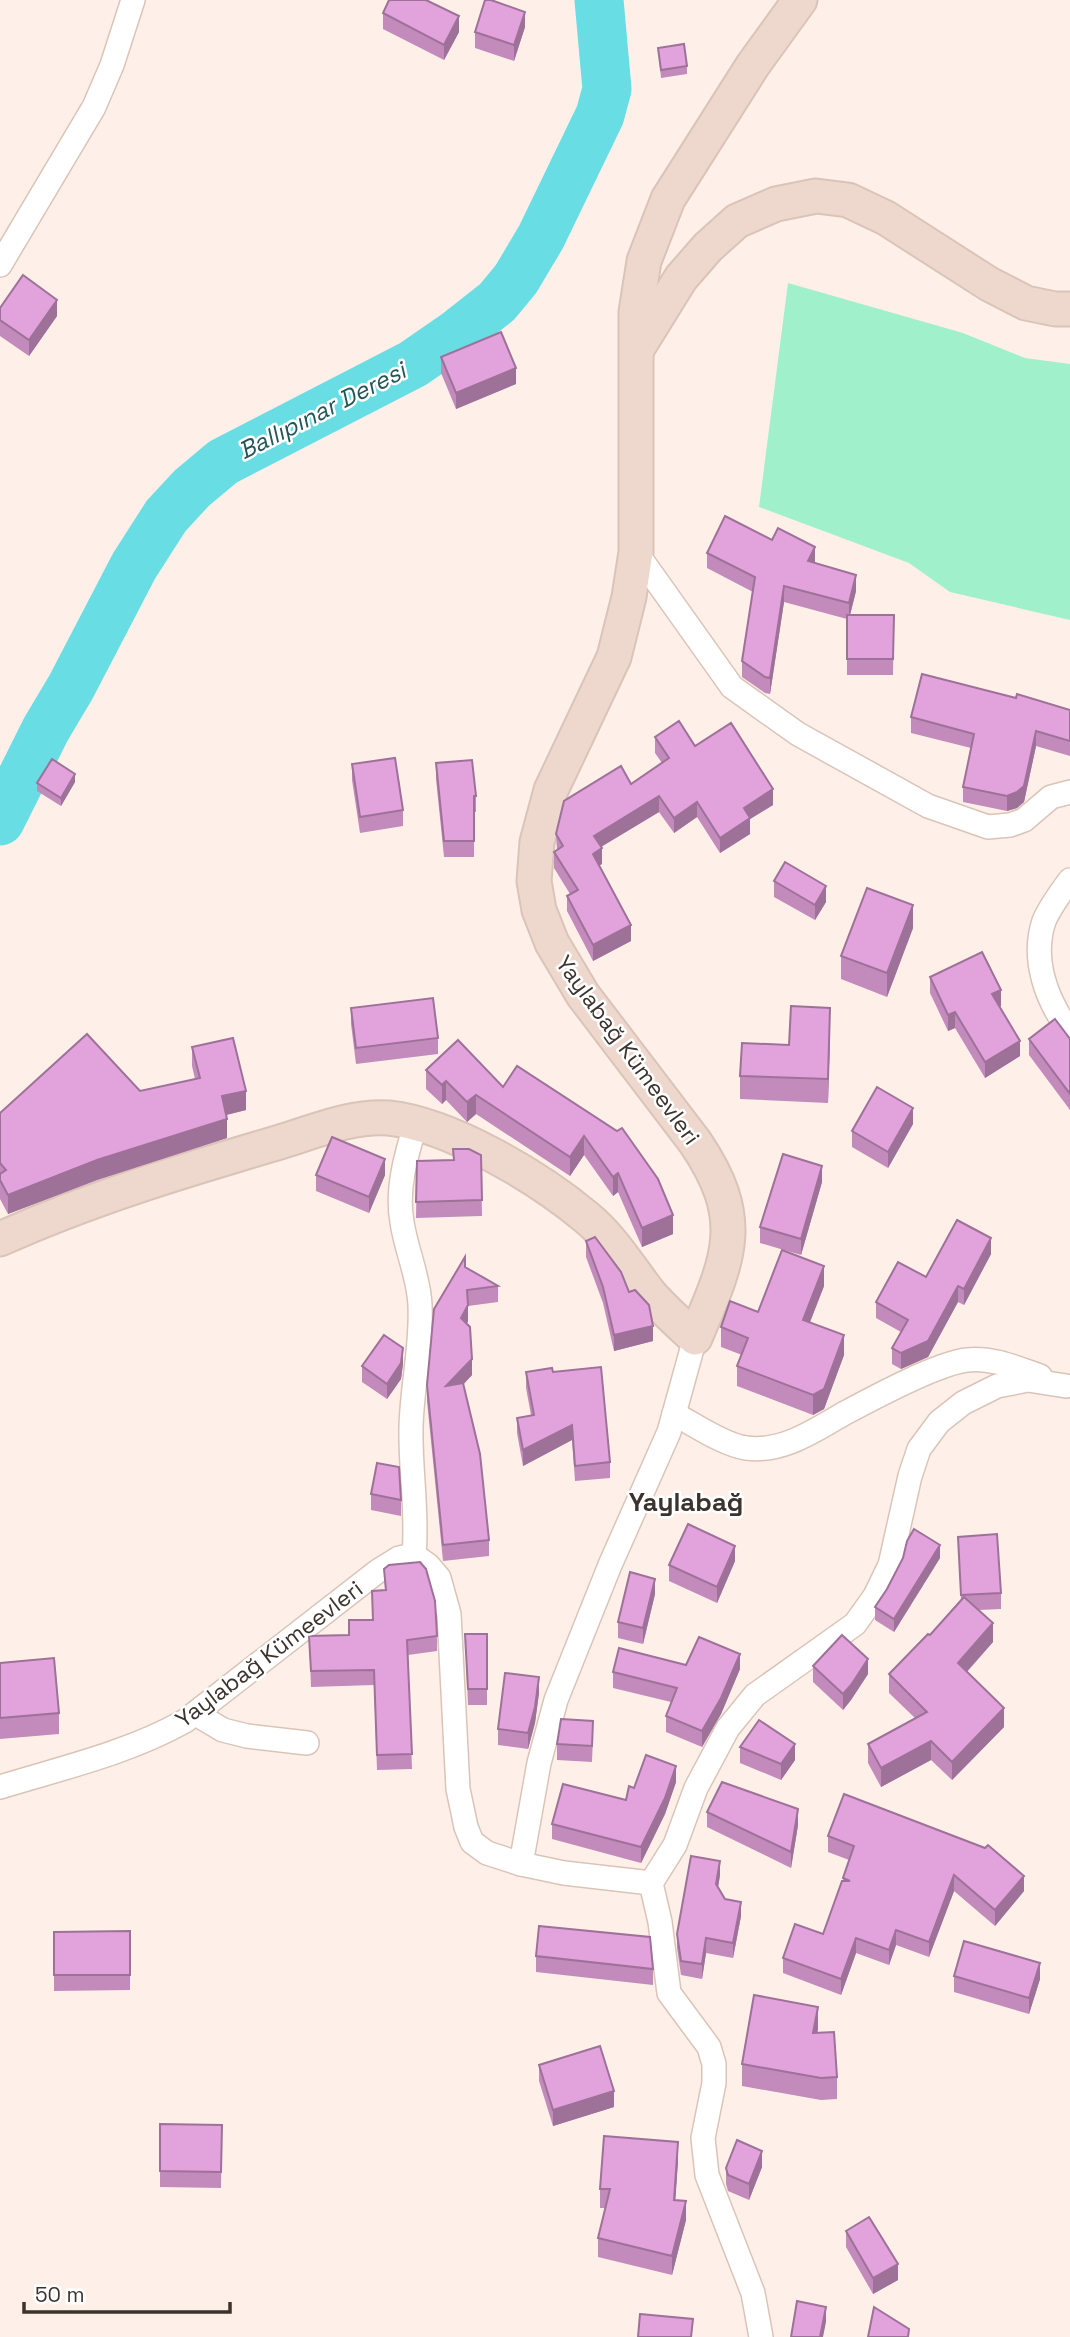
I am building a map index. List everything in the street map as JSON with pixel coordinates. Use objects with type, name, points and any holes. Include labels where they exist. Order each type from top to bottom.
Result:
[{"type":"street","points":[[0,265],[94,107],[112,65],[133,0]]},
{"type":"street","name":"Yaylabağ Kümeevleri","points":[[521,1864],[539,1763],[556,1700],[610,1565],[654,1471],[674,1414],[695,1338],[722,1275],[729,1243],[728,1213],[711,1165],[583,995],[552,943],[539,910],[534,881],[537,842],[551,790],[614,657],[629,597],[636,552],[635,351],[636,312],[643,261],[668,199],[753,65],[800,0]]},
{"type":"street","points":[[635,351],[681,278],[708,247],[737,221],[776,204],[816,196],[848,200],[886,218],[977,277],[1026,303],[1055,310],[1070,309]]},
{"type":"street","points":[[636,552],[732,687],[808,740],[928,806],[988,827],[1010,825],[1024,820],[1051,797],[1070,792]]},
{"type":"street","points":[[1070,880],[1045,920],[1039,944],[1041,972],[1054,1011],[1070,1032]]},
{"type":"street","points":[[0,1239],[103,1196],[306,1134],[386,1118],[416,1124],[468,1143],[548,1189],[602,1231],[652,1296],[695,1338]]},
{"type":"street","points":[[416,1124],[403,1175],[400,1202],[401,1221],[420,1304],[417,1376],[411,1430],[416,1508],[414,1555],[428,1565],[439,1578],[449,1614],[458,1789],[466,1826],[472,1842],[487,1853],[521,1864],[564,1873],[651,1883]]},
{"type":"street","points":[[674,1414],[745,1448],[777,1447],[805,1436],[853,1409],[941,1367],[968,1359],[997,1362],[1068,1386]]},
{"type":"street","points":[[761,2337],[753,2293],[707,2175],[703,2138],[714,2083],[714,2064],[709,2047],[669,1993],[660,1923],[651,1883],[675,1845],[696,1788],[728,1728],[755,1695],[855,1624],[875,1596],[890,1565],[910,1476],[919,1449],[939,1422],[963,1403],[997,1386],[1028,1380],[1068,1386]]},
{"type":"street","name":"Yaylabağ Kümeevleri","points":[[0,1787],[161,1735],[195,1714],[378,1571],[399,1558],[414,1555]]},
{"type":"street","points":[[195,1714],[223,1730],[247,1737],[307,1743]]},
{"type":"green space","points":[[788,283],[963,333],[1025,358],[1070,364],[1070,620],[950,592],[909,563],[759,507]]},
{"type":"building","points":[[389,0],[426,0],[459,16],[444,45],[383,13]]},
{"type":"building","points":[[485,0],[525,12],[514,45],[475,32]]},
{"type":"building","points":[[684,44],[687,66],[661,70],[658,48]]},
{"type":"building","points":[[23,275],[57,300],[29,340],[0,320],[0,308]]},
{"type":"building","points":[[501,332],[516,368],[456,393],[441,357]]},
{"type":"building","points":[[725,516],[772,540],[778,528],[815,547],[808,561],[856,575],[849,603],[784,586],[770,678],[742,661],[755,577],[707,553]]},
{"type":"building","points":[[847,615],[894,615],[893,659],[847,659]]},
{"type":"building","points":[[922,674],[1016,698],[1017,694],[1070,710],[1070,741],[1036,731],[1024,786],[1017,792],[1007,796],[963,787],[974,734],[911,717]]},
{"type":"building","points":[[679,721],[695,746],[731,723],[773,789],[744,808],[750,818],[720,838],[697,802],[674,818],[659,796],[594,836],[602,848],[593,854],[631,925],[593,945],[567,896],[578,890],[554,852],[563,846],[556,834],[564,801],[621,766],[631,784],[669,758],[655,737]]},
{"type":"building","points":[[395,758],[403,810],[360,817],[352,764]]},
{"type":"building","points":[[52,759],[75,774],[61,798],[37,783]]},
{"type":"building","points":[[472,760],[476,796],[474,841],[444,841],[436,763]]},
{"type":"building","points":[[785,862],[826,886],[815,905],[774,881]]},
{"type":"building","points":[[867,888],[913,905],[887,973],[841,956]]},
{"type":"building","points":[[982,952],[1001,990],[992,994],[1020,1041],[985,1062],[955,1012],[948,1015],[930,977]]},
{"type":"building","points":[[433,998],[438,1038],[356,1048],[351,1008]]},
{"type":"building","points":[[791,1006],[830,1008],[828,1079],[740,1076],[742,1043],[789,1045]]},
{"type":"building","points":[[1055,1019],[1070,1039],[1070,1094],[1029,1039]]},
{"type":"building","points":[[87,1034],[140,1091],[200,1078],[192,1047],[233,1038],[246,1091],[222,1096],[227,1119],[97,1160],[8,1195],[0,1180],[0,1174],[6,1170],[0,1163],[0,1113]]},
{"type":"building","points":[[458,1040],[503,1087],[517,1066],[617,1131],[622,1128],[658,1179],[673,1215],[642,1228],[618,1173],[613,1177],[584,1136],[570,1157],[476,1095],[467,1102],[446,1081],[442,1085],[426,1070]]},
{"type":"building","points":[[877,1087],[913,1108],[888,1152],[852,1131]]},
{"type":"building","points":[[332,1137],[385,1159],[369,1197],[316,1175]]},
{"type":"building","points":[[453,1149],[469,1149],[481,1155],[482,1200],[416,1202],[417,1161],[454,1160]]},
{"type":"building","points":[[783,1154],[822,1166],[801,1239],[760,1227]]},
{"type":"building","points":[[957,1220],[991,1238],[964,1289],[958,1286],[928,1341],[901,1353],[892,1348],[908,1320],[876,1302],[898,1262],[926,1277]]},
{"type":"building","points":[[595,1237],[621,1272],[629,1292],[635,1290],[649,1305],[653,1326],[614,1335],[603,1287],[586,1241]]},
{"type":"building","points":[[782,1250],[824,1266],[803,1320],[844,1335],[824,1389],[813,1395],[737,1366],[748,1338],[721,1327],[730,1301],[758,1312]]},
{"type":"building","points":[[465,1257],[465,1267],[498,1286],[467,1290],[468,1305],[461,1318],[470,1327],[472,1359],[446,1386],[463,1383],[480,1454],[489,1540],[443,1545],[427,1385],[434,1309]]},
{"type":"building","points":[[384,1335],[403,1348],[401,1363],[387,1384],[362,1366]]},
{"type":"building","points":[[601,1367],[610,1462],[575,1466],[572,1425],[523,1450],[517,1418],[534,1415],[526,1372],[552,1368],[553,1372]]},
{"type":"building","points":[[377,1463],[399,1467],[401,1500],[371,1494]]},
{"type":"building","points":[[688,1524],[735,1546],[717,1587],[669,1565]]},
{"type":"building","points":[[914,1529],[940,1545],[894,1619],[875,1607],[903,1558],[907,1541]]},
{"type":"building","points":[[997,1534],[1001,1593],[961,1595],[958,1537]]},
{"type":"building","points":[[420,1562],[426,1569],[435,1601],[437,1636],[407,1640],[412,1754],[377,1755],[374,1670],[311,1671],[309,1636],[349,1635],[349,1620],[373,1620],[372,1591],[386,1590],[384,1569],[389,1565]]},
{"type":"building","points":[[630,1572],[655,1579],[643,1628],[618,1622]]},
{"type":"building","points":[[964,1597],[993,1623],[958,1663],[1004,1708],[952,1762],[931,1741],[881,1768],[868,1744],[927,1712],[889,1674],[928,1634],[930,1635]]},
{"type":"building","points":[[465,1634],[487,1634],[487,1689],[468,1689]]},
{"type":"building","points":[[842,1635],[868,1659],[843,1694],[813,1666]]},
{"type":"building","points":[[699,1637],[740,1654],[721,1698],[702,1731],[666,1716],[677,1688],[613,1672],[619,1648],[686,1665]]},
{"type":"building","points":[[54,1658],[59,1713],[0,1718],[0,1663]]},
{"type":"building","points":[[505,1673],[539,1677],[528,1733],[498,1729]]},
{"type":"building","points":[[561,1719],[593,1721],[592,1746],[557,1744]]},
{"type":"building","points":[[759,1720],[795,1744],[781,1764],[740,1747]]},
{"type":"building","points":[[646,1755],[676,1766],[665,1798],[641,1847],[552,1824],[563,1784],[626,1800],[629,1786],[634,1788]]},
{"type":"building","points":[[722,1782],[798,1809],[791,1852],[707,1812]]},
{"type":"building","points":[[844,1794],[985,1848],[988,1845],[1024,1876],[995,1910],[954,1875],[929,1942],[896,1930],[889,1950],[856,1938],[841,1979],[783,1958],[795,1924],[823,1934],[842,1881],[850,1881],[843,1878],[854,1846],[828,1836]]},
{"type":"building","points":[[691,1856],[720,1861],[716,1884],[725,1899],[741,1902],[733,1943],[706,1938],[702,1964],[681,1961],[677,1934]]},
{"type":"building","points":[[539,1926],[650,1937],[653,1969],[536,1956]]},
{"type":"building","points":[[130,1931],[130,1975],[54,1975],[54,1932]]},
{"type":"building","points":[[964,1941],[1040,1963],[1029,1998],[954,1976]]},
{"type":"building","points":[[754,1995],[818,2007],[813,2033],[834,2032],[837,2077],[821,2078],[742,2064]]},
{"type":"building","points":[[600,2046],[614,2091],[553,2110],[539,2065]]},
{"type":"building","points":[[160,2124],[222,2125],[221,2172],[160,2171]]},
{"type":"building","points":[[604,2136],[678,2142],[674,2200],[686,2201],[672,2256],[598,2238],[610,2189],[600,2189]]},
{"type":"building","points":[[737,2140],[762,2151],[749,2184],[728,2175],[726,2168]]},
{"type":"building","points":[[869,2217],[898,2264],[873,2278],[846,2231]]},
{"type":"building","points":[[797,2301],[826,2307],[820,2337],[791,2337]]},
{"type":"building","points":[[874,2307],[909,2329],[908,2337],[868,2337]]},
{"type":"building","points":[[640,2314],[693,2319],[691,2337],[638,2337]]},
{"type":"waterway","name":"Ballıpınar Deresi","points":[[0,821],[134,566],[166,516],[192,488],[223,462],[413,364],[497,302],[516,279],[541,237],[600,115],[607,89],[599,0]]},
{"type":"district","name":"Yaylabağ","points":[[686,1502]]}]
